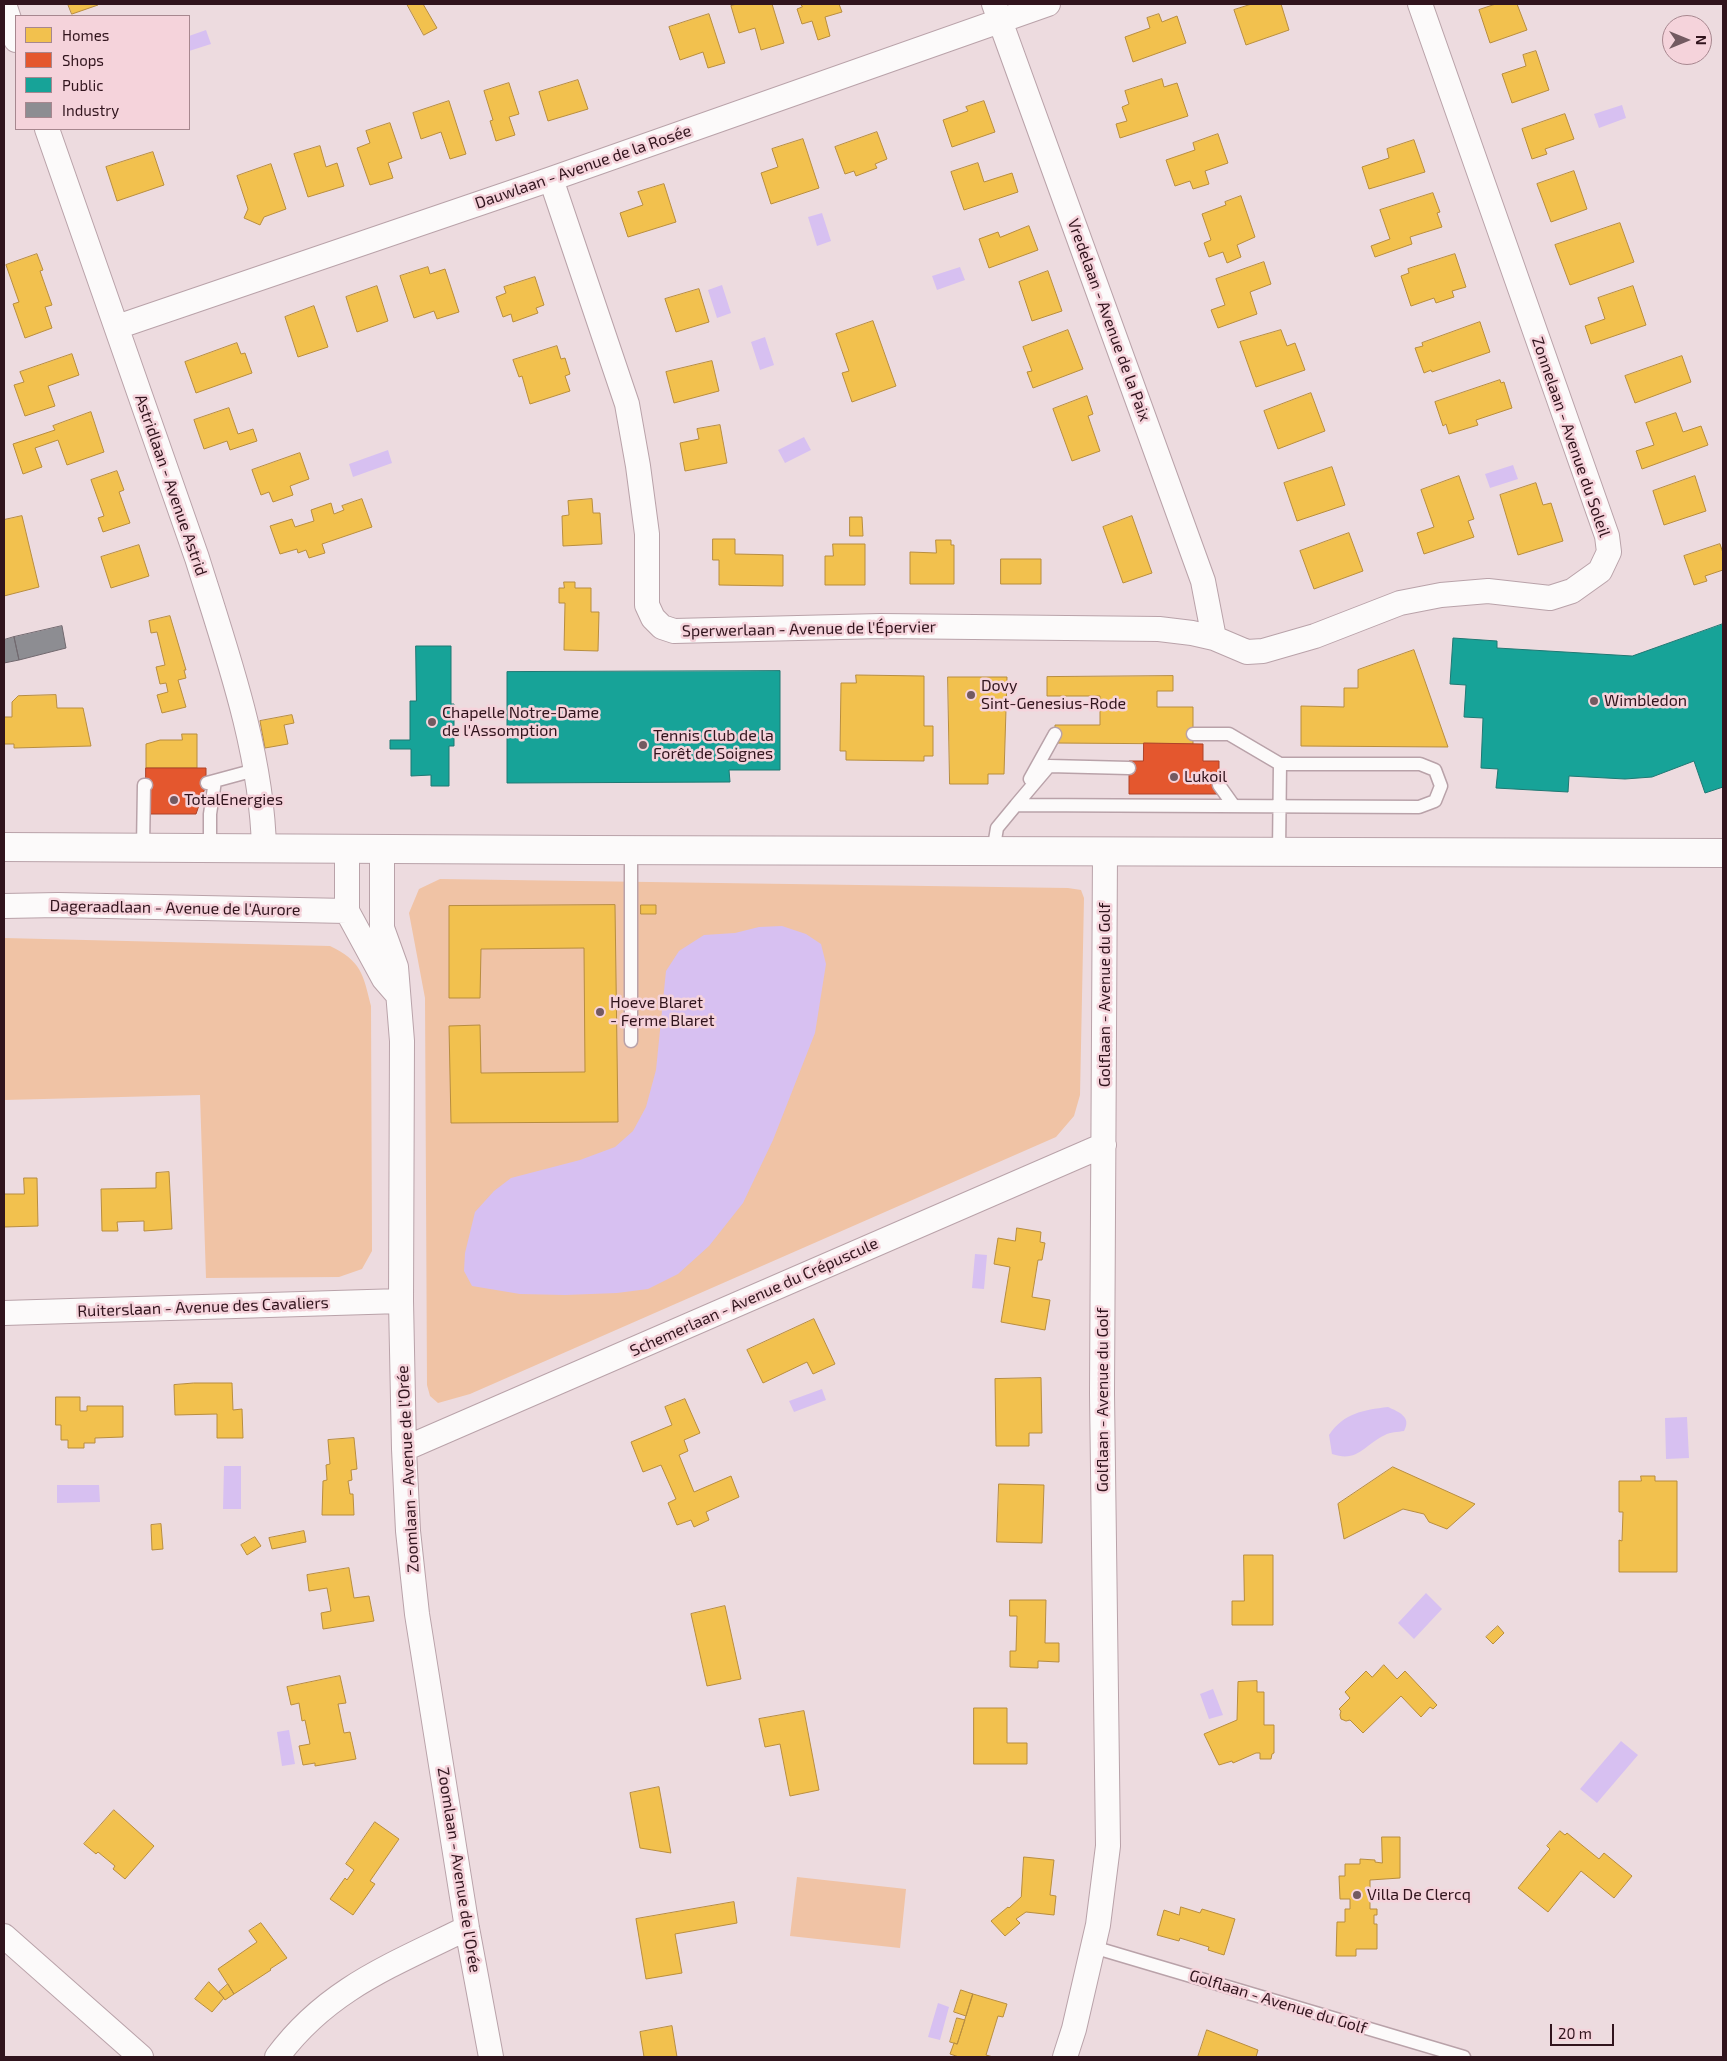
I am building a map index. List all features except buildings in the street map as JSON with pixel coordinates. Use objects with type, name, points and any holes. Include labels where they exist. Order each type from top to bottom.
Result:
[{"type":"main road","points":[[4,847],[382,850],[1723,853]]},
{"type":"street","points":[[4,4],[15,37]]},
{"type":"street","name":"Dauwlaan - Avenue de la Rosée","points":[[117,327],[550,179],[997,12],[1048,4]]},
{"type":"street","name":"Zonnelaan - Avenue du Soleil","points":[[1214,638],[1247,652],[1263,651],[1315,636],[1400,603],[1441,595],[1488,591],[1550,598],[1572,591],[1600,571],[1609,552],[1607,536],[1420,4]]},
{"type":"street","name":"Vredelaan - Avenue de la Paix","points":[[997,12],[1203,581],[1214,638]]},
{"type":"street","name":"Astridlaan - Avenue Astrid","points":[[47,130],[200,567],[238,697],[255,770],[263,815],[264,849]]},
{"type":"street","name":"Sperwerlaan - Avenue de l'Épervier","points":[[550,179],[627,404],[647,534],[647,605],[653,618],[662,627],[674,631],[881,626],[1159,629],[1214,638]]},
{"type":"street","points":[[347,849],[347,911],[384,979],[397,994]]},
{"type":"street","name":"Zoomlaan - Avenue de l'Orée","points":[[382,850],[382,928],[396,967],[402,1041],[402,1301],[404,1449],[408,1531],[417,1614],[467,1928],[491,2057]]},
{"type":"street","name":"Golflaan - Avenue du Golf","points":[[1064,2057],[1074,2029],[1098,1925],[1108,1846],[1102,1393],[1105,852]]},
{"type":"street","name":"Dageraadlaan - Avenue de l'Aurore","points":[[4,906],[58,905],[347,911]]},
{"type":"street","name":"Schemerlaan - Avenue du Crépuscule","points":[[404,1449],[1104,1144]]},
{"type":"street","name":"Ruiterslaan - Avenue des Cavaliers","points":[[4,1313],[402,1301]]},
{"type":"street","points":[[277,2057],[291,2038],[322,2008],[359,1982],[467,1928]]},
{"type":"street","points":[[4,1936],[141,2057]]},
{"type":"lane","points":[[1016,805],[1055,734]]},
{"type":"lane","points":[[1016,805],[1420,807],[1435,801],[1441,786],[1435,770],[1420,764],[1280,764],[1229,734],[1193,734]]},
{"type":"lane","points":[[1279,852],[1280,764]]},
{"type":"lane","points":[[994,852],[997,828],[1049,766],[1129,768]]},
{"type":"lane","points":[[210,849],[211,782],[255,770]]},
{"type":"lane","points":[[142,848],[144,785],[146,785]]},
{"type":"lane","points":[[1219,785],[1234,806]]},
{"type":"lane","points":[[631,850],[631,1040]]},
{"type":"lane","name":"Golflaan - Avenue du Golf","points":[[1093,1947],[1464,2057]]},
{"type":"shaded area","points":[[206,30],[211,44],[190,51],[190,36]]},
{"type":"shaded area","points":[[1622,105],[1626,118],[1599,128],[1594,114]]},
{"type":"shaded area","points":[[822,213],[831,241],[817,246],[808,217]]},
{"type":"shaded area","points":[[960,267],[965,280],[937,290],[932,276]]},
{"type":"shaded area","points":[[722,285],[731,313],[717,318],[708,290]]},
{"type":"shaded area","points":[[765,337],[774,365],[760,370],[751,342]]},
{"type":"shaded area","points":[[804,437],[811,450],[785,463],[778,450]]},
{"type":"shaded area","points":[[388,450],[392,463],[353,477],[349,464]]},
{"type":"shaded area","points":[[1513,465],[1518,479],[1490,488],[1485,474]]},
{"type":"shaded area","points":[[440,879],[1068,888],[1081,890],[1084,898],[1080,1095],[1074,1116],[1056,1137],[470,1394],[438,1403],[430,1396],[427,1385],[425,998],[409,913],[419,889]]},
{"type":"shaded area","points":[[782,926],[806,934],[821,944],[826,964],[815,1033],[773,1140],[743,1203],[709,1246],[678,1274],[648,1289],[617,1293],[565,1295],[520,1294],[472,1286],[464,1271],[465,1253],[475,1212],[494,1191],[511,1178],[580,1160],[615,1147],[633,1131],[646,1107],[656,1070],[666,971],[679,951],[704,935],[735,933],[759,927]]},
{"type":"shaded area","points":[[4,938],[330,946],[348,957],[363,976],[371,1006],[372,1251],[362,1269],[339,1277],[206,1278],[200,1095],[4,1100]]},
{"type":"shaded area","points":[[975,1254],[987,1255],[984,1289],[972,1288]]},
{"type":"shaded area","points":[[822,1389],[826,1400],[794,1412],[789,1401]]},
{"type":"shaded area","points":[[1388,1407],[1400,1413],[1405,1419],[1406,1426],[1404,1431],[1387,1434],[1355,1455],[1341,1456],[1332,1454],[1329,1435],[1341,1422],[1362,1411]]},
{"type":"shaded area","points":[[1687,1417],[1689,1458],[1666,1459],[1665,1418]]},
{"type":"shaded area","points":[[224,1466],[241,1466],[241,1509],[223,1509]]},
{"type":"shaded area","points":[[57,1485],[99,1485],[100,1502],[57,1503]]},
{"type":"shaded area","points":[[1426,1593],[1442,1609],[1414,1639],[1398,1623]]},
{"type":"shaded area","points":[[1213,1689],[1223,1715],[1209,1719],[1200,1694]]},
{"type":"shaded area","points":[[289,1730],[295,1764],[282,1766],[277,1732]]},
{"type":"shaded area","points":[[1621,1741],[1638,1755],[1597,1803],[1580,1789]]},
{"type":"shaded area","points":[[797,1877],[906,1889],[900,1948],[790,1936]]},
{"type":"shaded area","points":[[938,2003],[949,2007],[940,2040],[928,2037]]},
{"type":"place","name":"Dovy Sint-Genesius-Rode","points":[[971,695]]},
{"type":"place","name":"Wimbledon","points":[[1594,701]]},
{"type":"place","name":"Chapelle Notre-Dame de l'Assomption","points":[[432,722]]},
{"type":"place","name":"Tennis Club de la Forêt de Soignes","points":[[643,745]]},
{"type":"place","name":"Lukoil","points":[[1174,777]]},
{"type":"place","name":"TotalEnergies","points":[[174,800]]},
{"type":"place","name":"Hoeve Blaret - Ferme Blaret","points":[[600,1012]]},
{"type":"place","name":"Villa De Clercq","points":[[1357,1895]]}]
